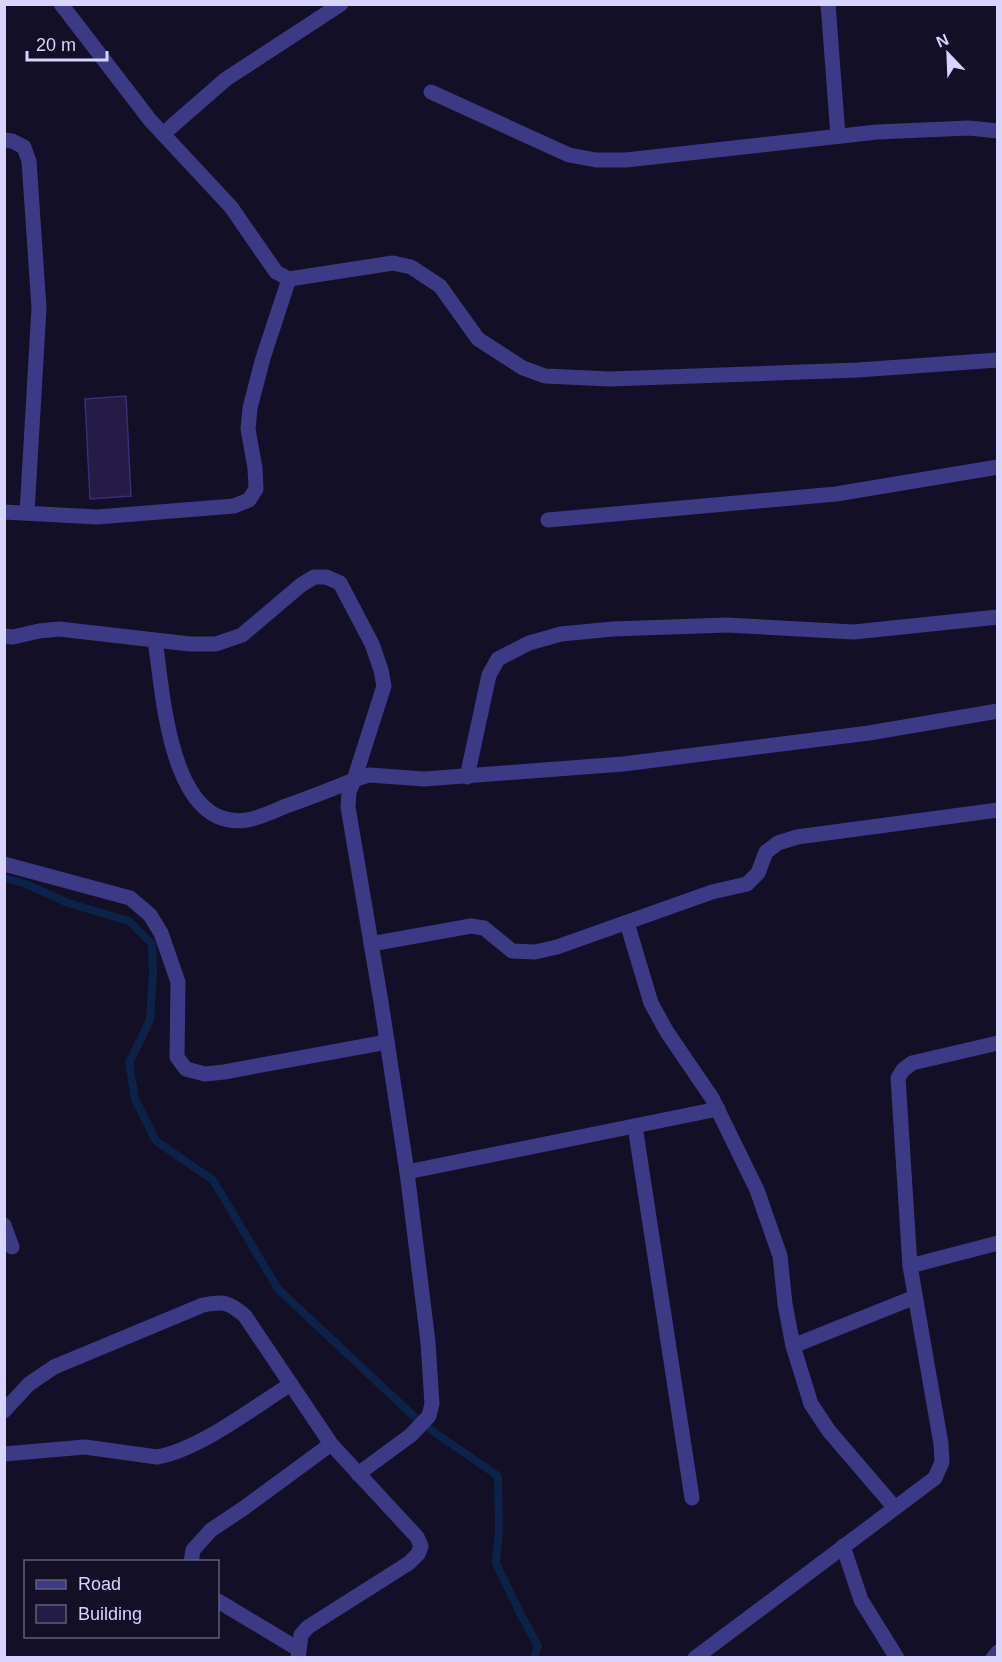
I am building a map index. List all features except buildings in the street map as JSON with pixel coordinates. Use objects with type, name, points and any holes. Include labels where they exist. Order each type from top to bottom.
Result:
[{"type":"street","points":[[61,4],[150,120],[231,207],[276,272],[289,279],[393,263],[411,267],[440,286],[478,339],[523,368],[545,376],[610,379],[858,370],[998,360]]},
{"type":"street","points":[[163,134],[226,79],[341,4]]},
{"type":"street","points":[[828,4],[838,136]]},
{"type":"street","points":[[431,92],[569,156],[596,160],[626,160],[838,136],[930,129],[969,128],[998,131]]},
{"type":"street","points":[[4,140],[24,147],[29,161],[39,308],[27,513]]},
{"type":"street","points":[[4,512],[97,517],[234,506],[249,500],[256,489],[248,429],[250,408],[263,358],[289,279]]},
{"type":"street","points":[[548,520],[836,494],[998,467]]},
{"type":"street","points":[[4,636],[13,637],[59,628],[190,644],[216,644],[242,635],[301,585],[314,577],[326,577],[340,584],[372,644],[384,686],[349,792],[348,807],[406,1172],[429,1342],[432,1404],[429,1416],[411,1435],[358,1474]]},
{"type":"street","points":[[467,777],[489,675],[498,659],[528,643],[561,634],[613,629],[710,625],[854,632],[998,617]]},
{"type":"street","points":[[155,640],[168,728],[180,768],[189,790],[205,809],[225,819],[247,820],[369,775],[423,779],[623,764],[868,733],[998,711]]},
{"type":"street","points":[[371,944],[471,926],[484,928],[512,951],[535,952],[557,947],[712,892],[747,884],[758,873],[766,852],[778,843],[797,837],[998,810]]},
{"type":"street","points":[[4,864],[130,898],[150,915],[161,933],[178,982],[177,1057],[186,1069],[205,1074],[224,1072],[387,1042]]},
{"type":"street","points":[[627,923],[651,1003],[667,1032],[712,1098],[757,1190],[780,1256],[785,1304],[793,1346],[811,1404],[829,1431],[895,1508]]},
{"type":"street","points":[[695,1658],[935,1478],[942,1462],[941,1444],[910,1266],[898,1078],[903,1070],[912,1063],[998,1043]]},
{"type":"street","points":[[406,1172],[718,1109]]},
{"type":"street","points":[[635,1126],[692,1498]]},
{"type":"street","points":[[4,1225],[12,1247]]},
{"type":"street","points":[[910,1266],[998,1244]]},
{"type":"street","points":[[793,1346],[915,1297]]},
{"type":"street","points":[[4,1411],[29,1384],[54,1366],[203,1305],[220,1302],[232,1305],[245,1316],[331,1444],[417,1537],[421,1546],[418,1554],[409,1563],[308,1627],[301,1635],[298,1653],[219,1602]]},
{"type":"street","points":[[4,1454],[85,1447],[157,1456],[168,1455],[209,1435],[291,1384]]},
{"type":"street","points":[[191,1560],[193,1550],[211,1530],[331,1444]]},
{"type":"street","points":[[843,1546],[861,1599],[897,1658]]},
{"type":"street","points":[[993,1658],[998,1652]]},
{"type":"waterway","points":[[4,878],[26,884],[68,903],[129,921],[152,944],[150,1020],[129,1063],[135,1099],[156,1141],[213,1180],[278,1289],[421,1423],[498,1476],[499,1529],[496,1563],[538,1646],[534,1658]]}]
